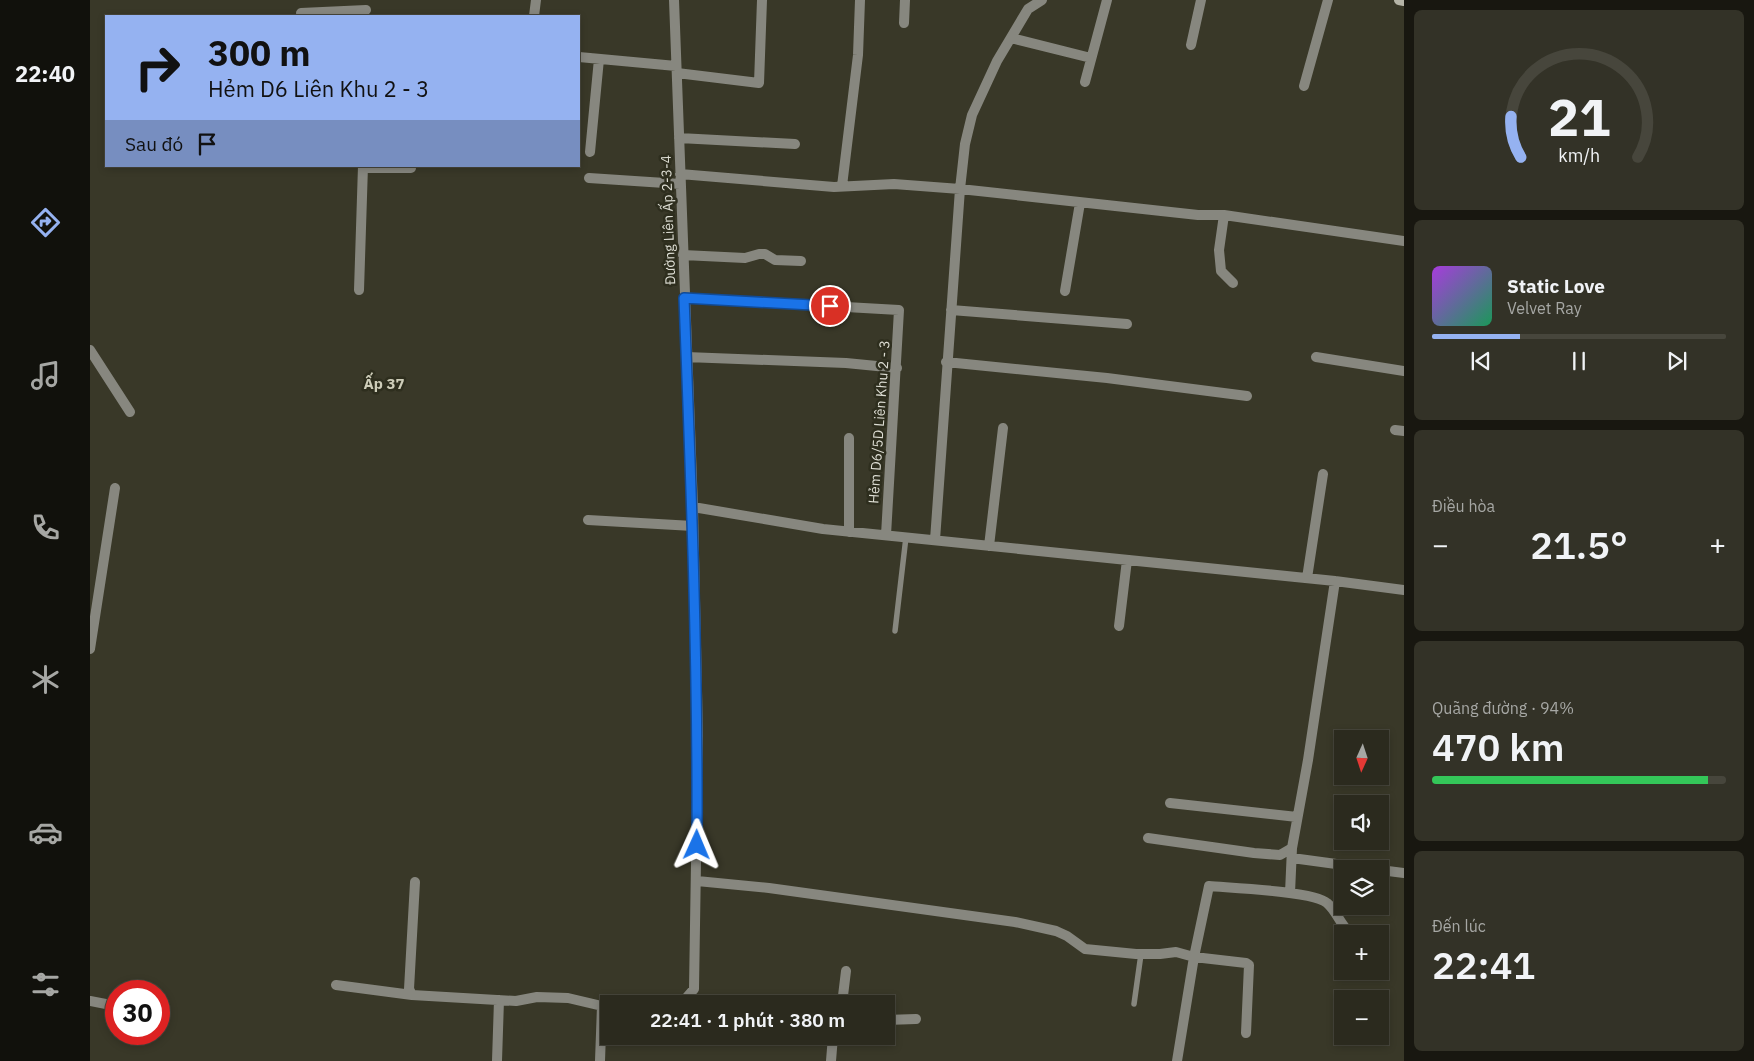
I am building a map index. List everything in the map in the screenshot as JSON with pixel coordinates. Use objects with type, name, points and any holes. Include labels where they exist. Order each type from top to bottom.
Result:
[{"type":"street","points":[[534,15],[536,0]]},
{"type":"street","name":"Đường Liên Ấp 2-3-4","points":[[674,0],[682,255],[693,507],[698,736],[694,989],[689,995]]},
{"type":"street","points":[[580,57],[759,83],[762,0]]},
{"type":"street","points":[[842,186],[858,48],[860,0]]},
{"type":"street","points":[[904,23],[905,0]]},
{"type":"street","points":[[935,540],[946,362],[965,144],[972,115],[998,61],[1028,9],[1042,0]]},
{"type":"street","points":[[1085,82],[1107,0]]},
{"type":"street","points":[[1191,45],[1200,0]]},
{"type":"street","points":[[1304,86],[1328,0]]},
{"type":"street","points":[[1399,0],[1404,1]]},
{"type":"street","points":[[300,13],[366,9]]},
{"type":"street","points":[[1011,38],[1091,58]]},
{"type":"street","points":[[590,152],[599,59]]},
{"type":"street","points":[[679,138],[794,144]]},
{"type":"street","points":[[359,290],[363,167],[411,168]]},
{"type":"street","points":[[589,178],[680,179],[842,186],[894,184],[960,189],[1198,214],[1224,215],[1404,241]]},
{"type":"street","points":[[1065,291],[1080,202]]},
{"type":"street","points":[[1224,215],[1219,250],[1221,270],[1233,283]]},
{"type":"street","points":[[682,255],[745,258],[765,254],[775,260],[801,261]]},
{"type":"street","name":"Hẻm D6/5D Liên Khu 2 - 3","points":[[684,298],[899,310],[886,535]]},
{"type":"street","points":[[951,310],[1127,324]]},
{"type":"street","points":[[90,350],[130,412]]},
{"type":"street","points":[[686,357],[846,363],[897,368]]},
{"type":"street","points":[[1316,357],[1404,371]]},
{"type":"street","points":[[946,362],[1107,378],[1247,396]]},
{"type":"street","points":[[989,546],[1003,428]]},
{"type":"street","points":[[849,438],[849,532]]},
{"type":"street","points":[[1307,578],[1323,474]]},
{"type":"street","points":[[90,650],[115,488]]},
{"type":"street","points":[[693,507],[823,529],[1307,578],[1404,590]]},
{"type":"street","points":[[588,520],[693,526]]},
{"type":"street","points":[[1119,626],[1127,560]]},
{"type":"street","points":[[1290,894],[1292,853],[1335,581]]},
{"type":"street","points":[[1170,803],[1298,817]]},
{"type":"street","points":[[1148,838],[1254,853],[1292,853],[1334,861]]},
{"type":"street","points":[[1389,871],[1404,873]]},
{"type":"street","points":[[697,881],[769,888],[1015,922],[1056,931],[1067,936],[1085,949],[1141,954],[1176,952],[1194,957],[1246,963],[1249,965],[1246,1033]]},
{"type":"street","points":[[412,995],[409,988],[415,882]]},
{"type":"street","points":[[1176,1061],[1194,957],[1209,886],[1307,896],[1327,903],[1343,925]]},
{"type":"street","points":[[843,995],[846,971]]},
{"type":"street","points":[[336,985],[412,995],[516,1001],[537,997],[560,998],[600,1005]]},
{"type":"street","points":[[498,1061],[500,1000]]},
{"type":"street","points":[[90,1001],[105,1004]]},
{"type":"street","points":[[895,1019],[916,1018]]},
{"type":"street","points":[[600,1061],[602,1045]]},
{"type":"street","points":[[831,1061],[832,1045]]},
{"type":"lane","points":[[895,631],[906,537]]},
{"type":"lane","points":[[1134,1004],[1141,954]]},
{"type":"district","name":"Ấp 37","points":[[384,384]]},
{"type":"route","points":[[697,845],[698,736],[693,507],[684,298],[830,306]]}]
